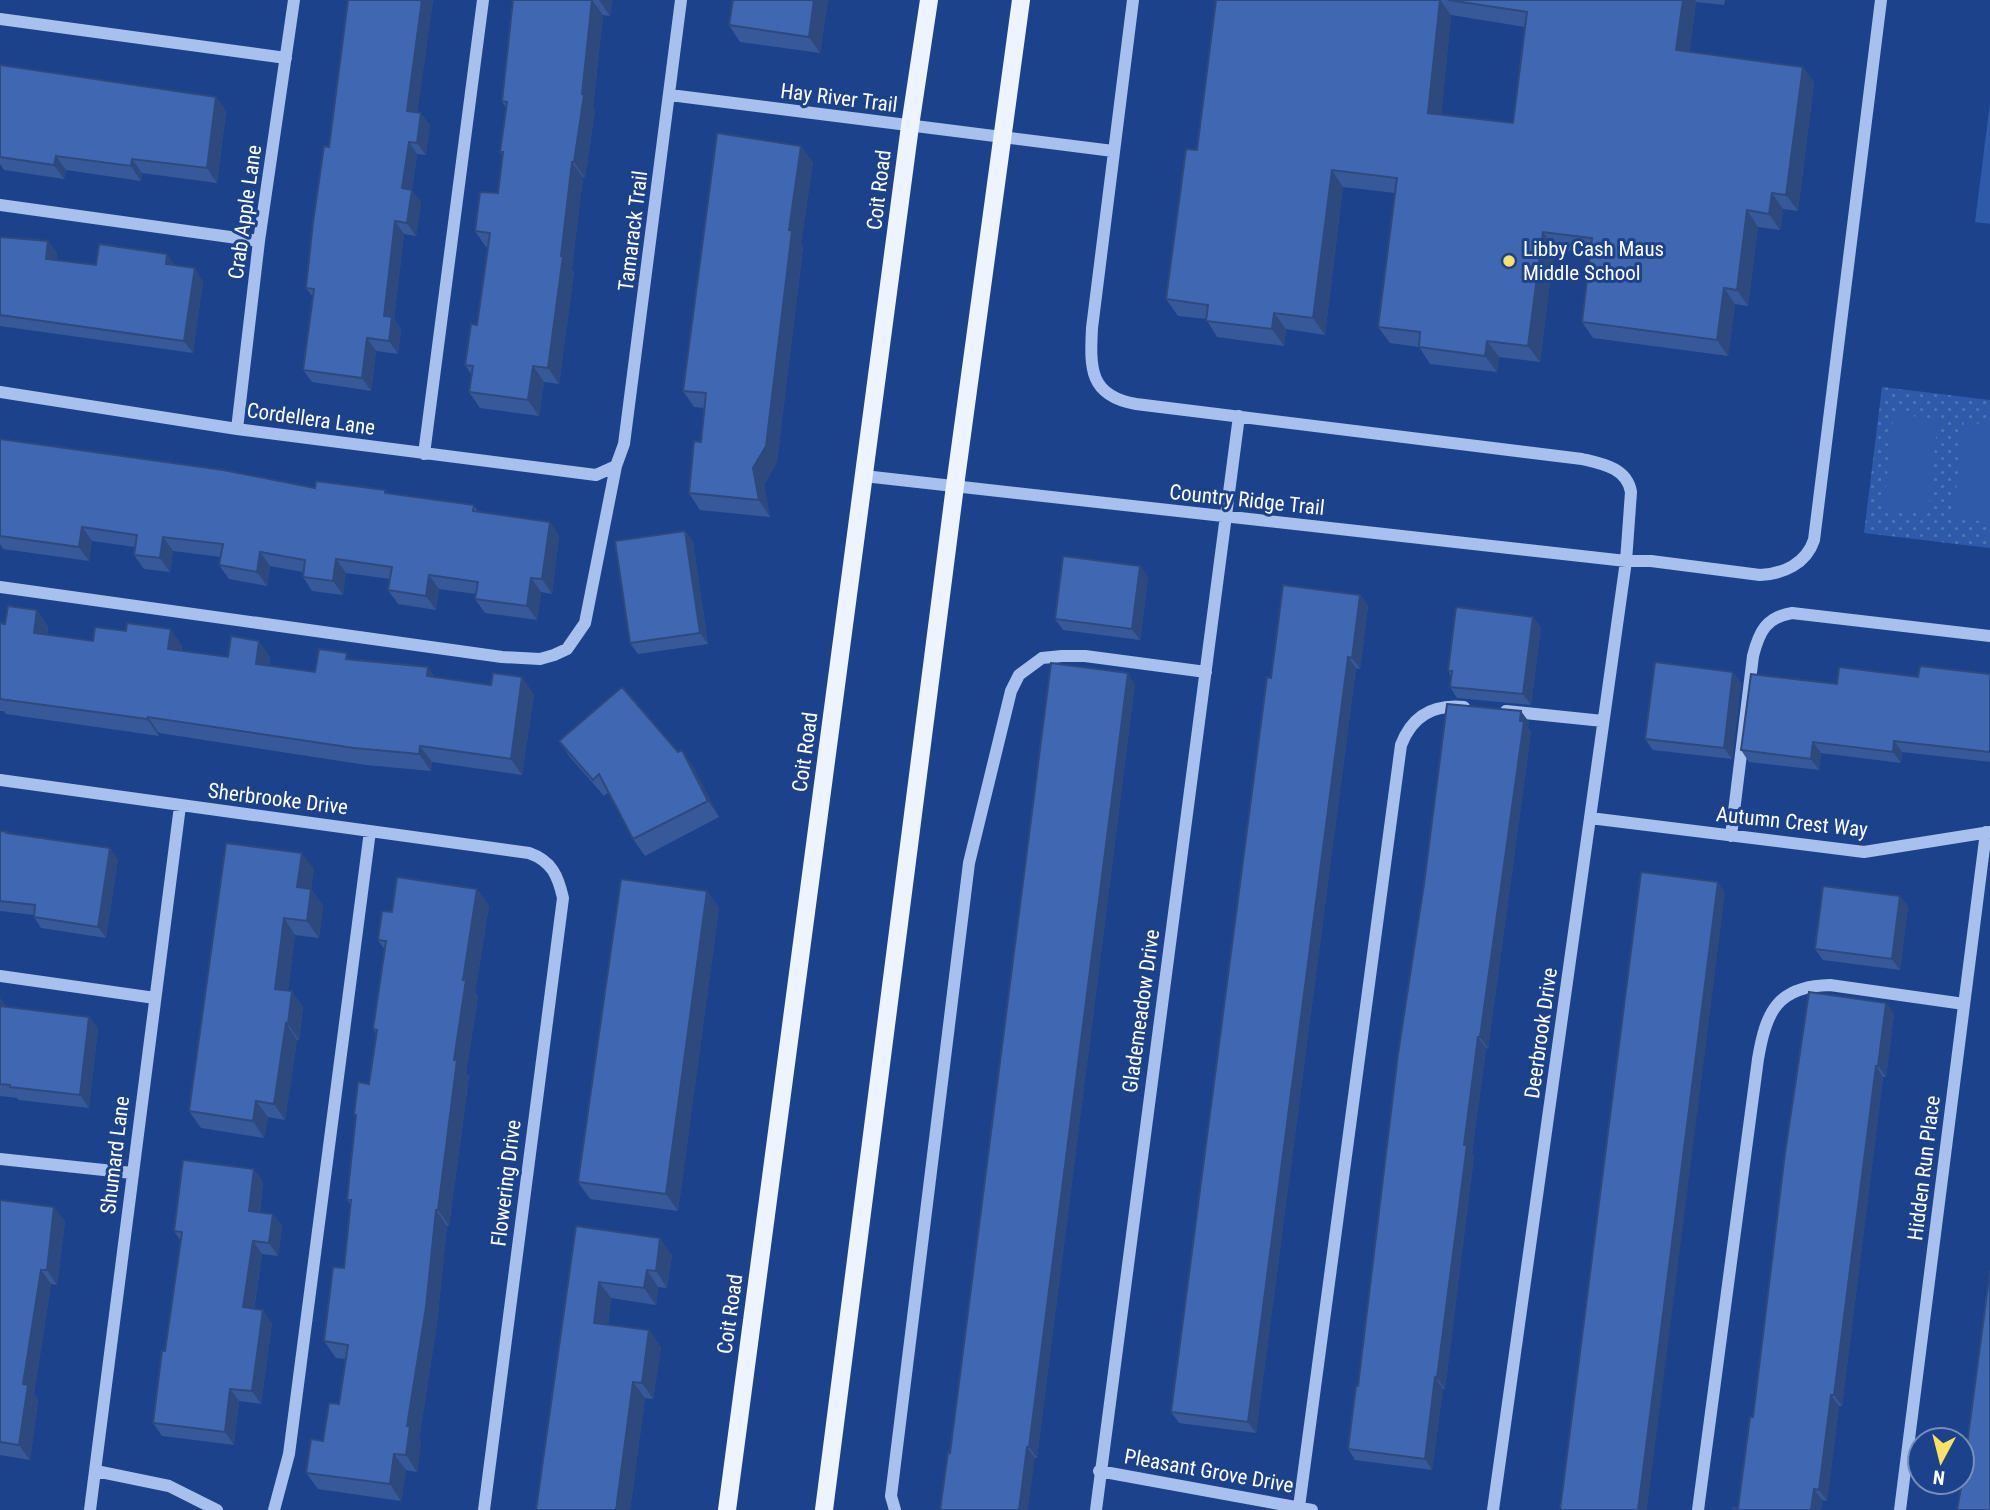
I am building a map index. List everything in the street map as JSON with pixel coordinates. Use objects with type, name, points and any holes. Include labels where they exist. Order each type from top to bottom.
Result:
[{"type":"main road","name":"Coit Road","points":[[727,1510],[910,126],[929,0]]},
{"type":"main road","points":[[824,1510],[955,486],[1021,0]]},
{"type":"street","name":"Crab Apple Lane","points":[[237,429],[259,241],[294,0]]},
{"type":"street","points":[[424,454],[483,0]]},
{"type":"street","name":"Tamarack Trail","points":[[0,587],[502,657],[541,659],[567,649],[585,623],[616,466],[625,444],[681,0]]},
{"type":"street","name":"Deerbrook Drive","points":[[1133,0],[1092,328],[1091,355],[1097,383],[1107,394],[1122,402],[1573,458],[1602,464],[1625,476],[1632,492],[1626,561],[1493,1510]]},
{"type":"street","name":"Country Ridge Trail","points":[[864,476],[1626,561],[1651,561],[1773,575],[1795,566],[1813,545],[1881,0]]},
{"type":"street","points":[[0,19],[286,58]]},
{"type":"street","name":"Hay River Trail","points":[[670,95],[1113,151]]},
{"type":"street","points":[[0,205],[259,241]]},
{"type":"street","name":"Cordellera Lane","points":[[0,392],[237,429],[596,475],[616,466]]},
{"type":"street","name":"Glademeadow Drive","points":[[1096,1510],[1239,416]]},
{"type":"street","points":[[1731,835],[1753,656],[1758,634],[1769,622],[1781,615],[1792,613],[1990,636]]},
{"type":"street","points":[[895,1510],[891,1496],[969,863],[1011,691],[1019,675],[1042,658],[1062,656],[1085,656],[1206,672]]},
{"type":"street","points":[[1305,1508],[1401,745],[1412,724],[1432,710],[1452,706],[1480,709]]},
{"type":"street","points":[[1493,710],[1603,721]]},
{"type":"street","name":"Sherbrooke Drive","points":[[0,780],[529,853],[548,863]]},
{"type":"street","name":"Shumard Lane","points":[[90,1510],[180,806]]},
{"type":"street","name":"Autumn Crest Way","points":[[1590,818],[1864,852],[1988,832]]},
{"type":"street","points":[[274,1510],[289,1454],[370,831]]},
{"type":"street","name":"Hidden Run Place","points":[[1900,1510],[1988,832]]},
{"type":"street","name":"Flowering Drive","points":[[484,1510],[563,898],[559,880],[548,863]]},
{"type":"street","points":[[0,976],[155,998]]},
{"type":"street","points":[[1698,1510],[1756,1073],[1767,1017],[1777,1003],[1792,992],[1816,985],[1964,1004]]},
{"type":"street","points":[[0,1159],[132,1173]]},
{"type":"street","name":"Pleasant Grove Drive","points":[[1100,1471],[1305,1508]]},
{"type":"street","points":[[96,1472],[169,1486],[217,1510]]},
{"type":"shaded area","points":[[1990,103],[1990,224],[1975,222]]},
{"type":"shaded area","points":[[1882,387],[1990,400],[1990,548],[1864,533]]},
{"type":"shaded area","points":[[1894,414],[1938,419],[1928,514],[1883,510]]},
{"type":"shaded area","points":[[1964,422],[1990,425],[1990,522],[1953,518]]},
{"type":"building","points":[[348,0],[422,0],[407,111],[421,113],[417,143],[409,142],[402,188],[412,190],[407,223],[395,221],[384,316],[392,317],[389,341],[367,338],[362,378],[303,370],[314,289],[306,288],[313,222],[324,146],[329,147]]},
{"type":"building","points":[[513,0],[592,0],[584,95],[572,162],[548,368],[533,366],[528,400],[469,392],[473,366],[465,365],[471,324],[477,325],[490,233],[475,231],[480,192],[498,193],[507,102],[502,101]]},
{"type":"building","points":[[733,0],[814,0],[809,37],[729,25]]},
{"type":"building","points":[[1216,0],[1440,0],[1428,113],[1513,123],[1527,12],[1448,0],[1683,0],[1676,50],[1803,67],[1786,195],[1772,193],[1769,214],[1747,210],[1737,290],[1724,288],[1717,340],[1582,322],[1592,238],[1543,232],[1528,346],[1487,341],[1485,356],[1419,347],[1420,332],[1378,327],[1397,178],[1332,170],[1313,318],[1274,313],[1272,329],[1206,321],[1208,305],[1166,299],[1186,149],[1197,150]]},
{"type":"building","points":[[0,65],[216,97],[207,168],[132,159],[131,166],[56,156],[54,165],[0,157]]},
{"type":"building","points":[[717,133],[801,146],[789,230],[792,231],[766,446],[753,468],[759,500],[689,493],[694,441],[701,442],[706,393],[683,391]]},
{"type":"building","points":[[0,237],[48,241],[46,259],[96,265],[99,244],[167,254],[166,264],[195,268],[184,341],[0,315]]},
{"type":"building","points":[[0,439],[223,470],[315,488],[316,481],[385,490],[385,493],[474,505],[473,511],[550,522],[542,579],[531,578],[527,606],[475,599],[478,582],[429,575],[426,596],[388,590],[392,567],[336,559],[333,581],[303,577],[305,560],[260,552],[257,572],[219,565],[223,544],[163,537],[160,558],[134,555],[137,535],[82,527],[79,547],[0,536]]},
{"type":"building","points":[[685,531],[700,633],[630,643],[615,541]]},
{"type":"building","points":[[1063,556],[1140,566],[1132,629],[1055,619]]},
{"type":"building","points":[[1283,585],[1360,595],[1352,658],[1348,657],[1248,1422],[1171,1412],[1267,677],[1271,678]]},
{"type":"building","points":[[8,606],[37,610],[34,633],[93,641],[95,627],[126,631],[127,623],[171,629],[168,649],[228,657],[231,636],[259,641],[256,664],[315,672],[319,649],[347,653],[346,659],[428,667],[427,676],[491,685],[493,673],[522,677],[511,759],[420,746],[419,754],[354,748],[148,717],[147,719],[0,699],[0,623],[5,624]]},
{"type":"building","points":[[1456,607],[1533,617],[1523,694],[1450,687],[1452,671],[1448,671]]},
{"type":"building","points":[[1655,662],[1733,672],[1724,748],[1645,739]]},
{"type":"building","points":[[1051,663],[1128,673],[1029,1447],[1019,1510],[940,1510],[948,1452],[950,1453]]},
{"type":"building","points":[[1920,666],[1990,674],[1990,752],[1894,741],[1893,752],[1813,742],[1811,759],[1741,750],[1751,674],[1837,684],[1839,667],[1918,677]]},
{"type":"building","points":[[622,687],[678,752],[682,750],[708,801],[633,839],[599,774],[593,780],[559,741]]},
{"type":"building","points":[[1447,704],[1521,711],[1520,721],[1524,721],[1478,1037],[1464,1145],[1467,1145],[1425,1459],[1348,1449],[1398,1054],[1424,884]]},
{"type":"building","points":[[0,831],[110,848],[98,927],[34,917],[35,905],[0,901]]},
{"type":"building","points":[[226,843],[302,853],[297,887],[311,889],[307,921],[284,918],[275,989],[292,991],[288,1024],[286,1023],[274,1104],[256,1101],[253,1121],[189,1111]]},
{"type":"building","points":[[1641,872],[1718,882],[1638,1510],[1560,1510]]},
{"type":"building","points":[[397,877],[477,889],[463,980],[466,980],[454,1060],[457,1060],[436,1210],[426,1307],[407,1426],[410,1426],[406,1455],[394,1454],[390,1484],[306,1473],[311,1439],[323,1441],[329,1403],[339,1404],[348,1345],[324,1341],[333,1267],[344,1268],[351,1200],[347,1200],[358,1082],[369,1084],[377,1030],[373,1029],[386,941],[378,940],[382,911],[392,912]]},
{"type":"building","points":[[621,879],[707,891],[666,1194],[578,1182]]},
{"type":"building","points":[[1823,886],[1900,896],[1892,959],[1815,949]]},
{"type":"building","points":[[1809,992],[1886,1003],[1834,1395],[1831,1395],[1819,1490],[1814,1489],[1811,1510],[1733,1510],[1738,1508],[1750,1417],[1753,1417],[1785,1153]]},
{"type":"building","points":[[0,1006],[89,1017],[80,1095],[0,1084]]},
{"type":"building","points":[[183,1160],[254,1169],[249,1211],[273,1214],[269,1243],[253,1241],[243,1307],[263,1310],[252,1391],[230,1389],[225,1432],[153,1423],[182,1232],[174,1231]]},
{"type":"building","points":[[0,1200],[54,1207],[47,1270],[41,1270],[23,1384],[28,1385],[19,1445],[0,1442]]},
{"type":"building","points":[[576,1226],[660,1238],[656,1271],[647,1270],[644,1288],[599,1282],[594,1323],[649,1330],[642,1383],[633,1382],[616,1510],[536,1510]]},
{"type":"building","points":[[1990,1271],[1990,1510],[1957,1510],[1960,1496],[1976,1496],[1976,1426],[1969,1426]]},
{"type":"place","name":"Libby Cash Maus Middle School","points":[[1509,261]]}]
